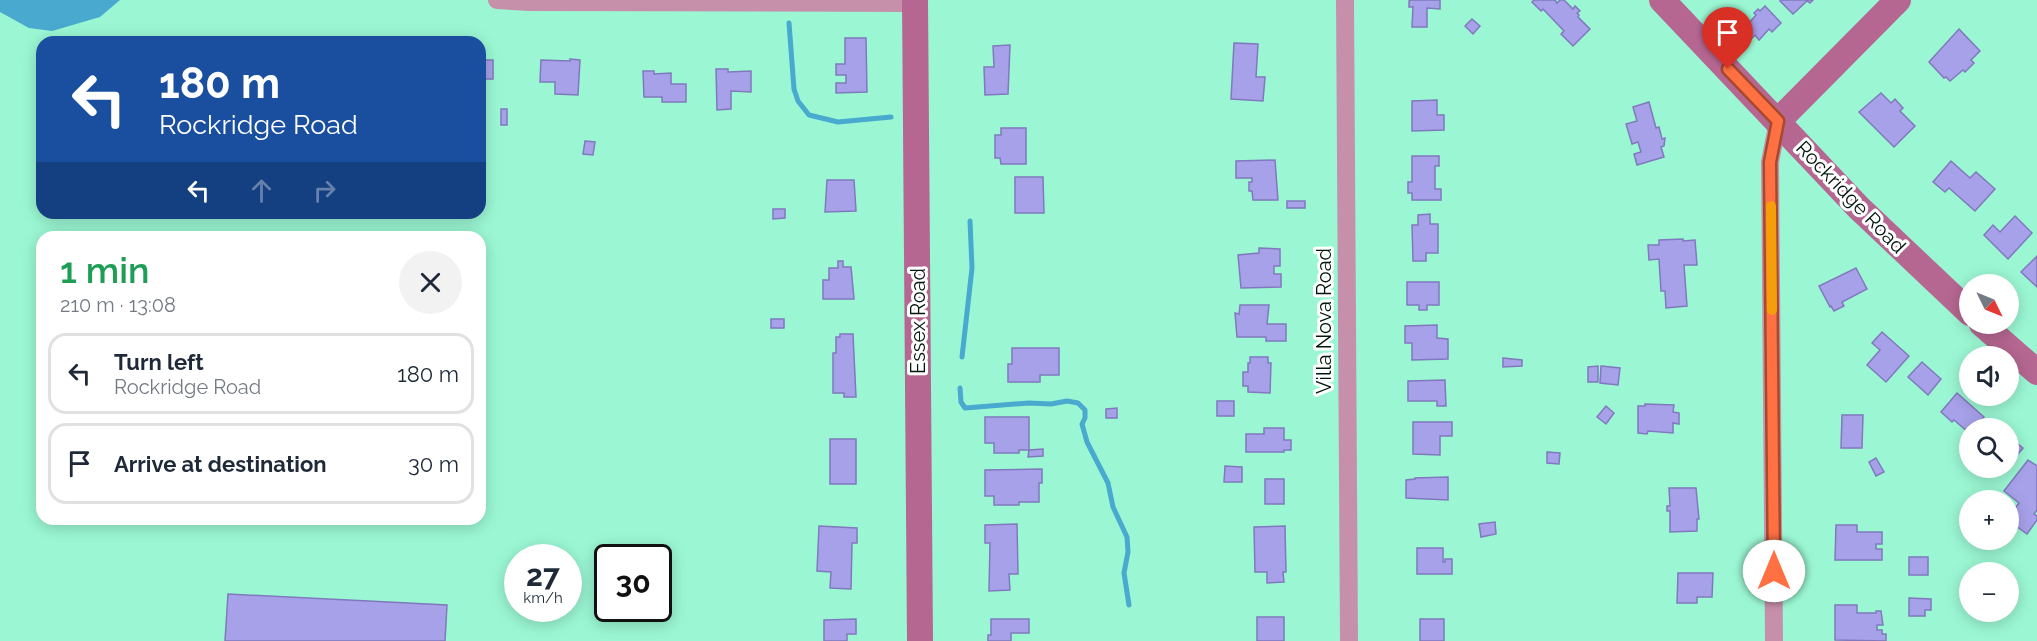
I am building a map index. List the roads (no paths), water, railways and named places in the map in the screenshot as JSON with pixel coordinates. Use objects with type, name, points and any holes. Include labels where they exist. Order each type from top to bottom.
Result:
[{"type":"street","points":[[497,0],[530,2],[915,2]]},
{"type":"street","name":"Villa Nova Road","points":[[1345,0],[1348,641]]},
{"type":"street","name":"Rockridge Road","points":[[1662,0],[1859,208],[1959,303]]},
{"type":"street","points":[[1774,641],[1770,162],[1778,121],[1898,0]]},
{"type":"street","name":"Essex Road","points":[[915,2],[920,641]]},
{"type":"street","points":[[1993,334],[2037,372]]},
{"type":"water","points":[[0,0],[120,0],[100,17],[52,31],[29,28],[0,12]]},
{"type":"waterway","points":[[789,23],[794,89],[798,101],[809,115],[838,122],[891,117]]},
{"type":"waterway","points":[[962,357],[972,268],[970,221]]},
{"type":"waterway","points":[[960,388],[961,402],[965,408],[1029,403],[1051,404],[1067,401],[1078,403],[1085,410],[1082,424],[1087,442],[1108,483],[1113,507],[1127,537],[1128,552],[1124,573],[1129,605]]}]
